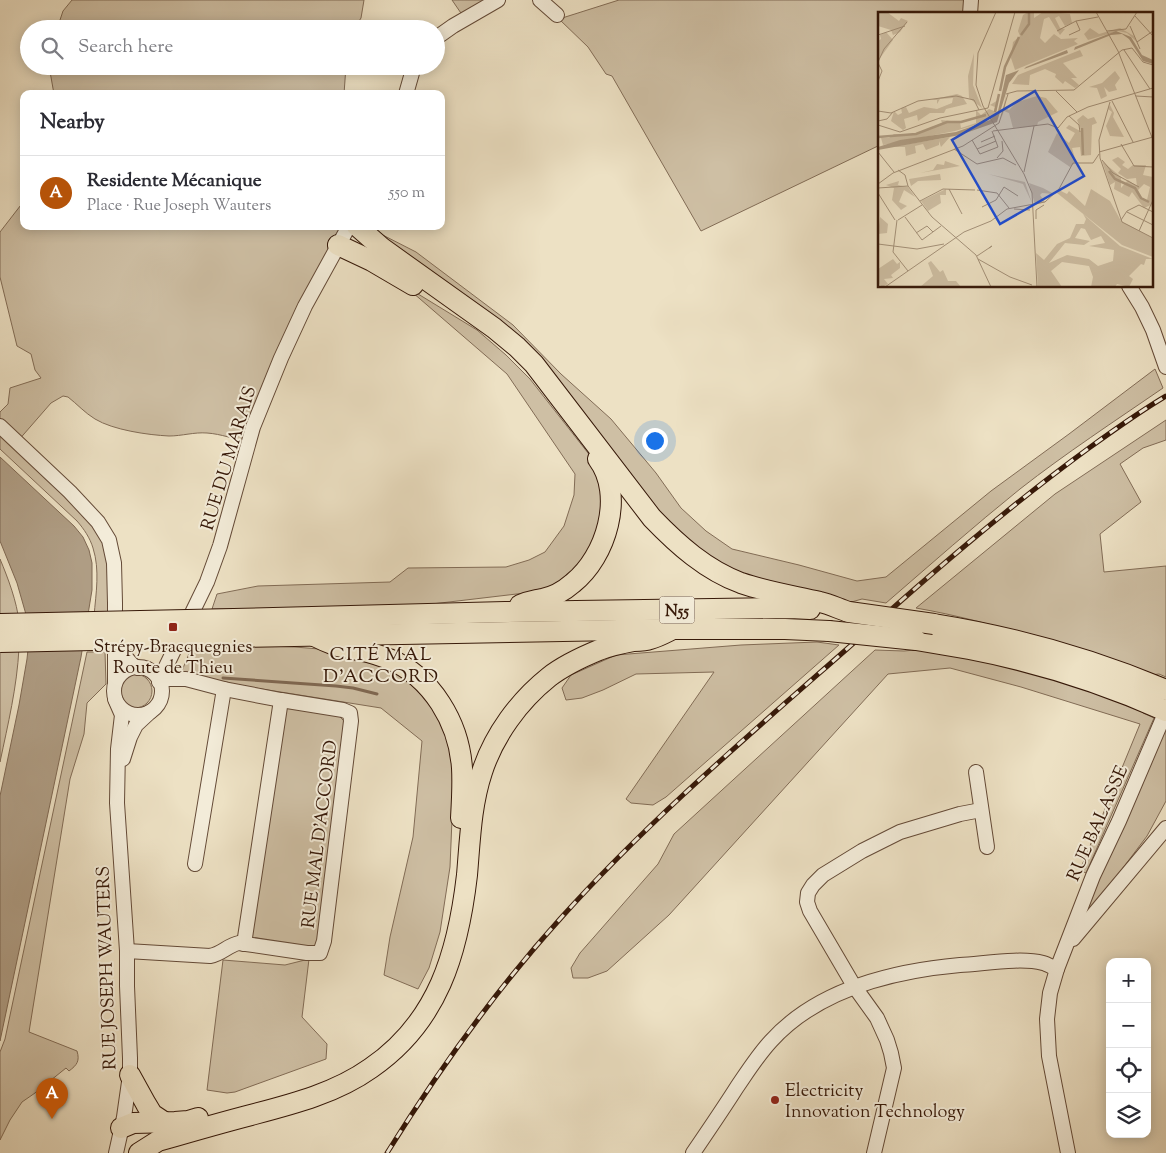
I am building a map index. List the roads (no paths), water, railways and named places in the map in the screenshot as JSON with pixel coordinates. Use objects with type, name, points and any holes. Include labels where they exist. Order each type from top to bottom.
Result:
[{"type":"highway","points":[[362,230],[382,248],[494,328],[534,364],[652,518],[690,555],[721,574],[741,583],[822,603],[849,612]]},
{"type":"highway","points":[[338,245],[372,261],[426,292],[488,335],[511,354],[540,384],[601,463],[610,486],[611,505],[605,533],[594,558],[574,583],[544,599],[531,601],[505,612]]},
{"type":"highway","name":"N55","points":[[0,642],[505,612],[790,608],[849,612],[934,624],[978,631],[1030,643],[1092,662],[1156,693],[1166,711]]},
{"type":"highway","name":"N55","points":[[0,624],[234,628],[312,636],[672,629],[829,631],[916,640],[969,649],[1025,662],[1087,680],[1156,693]]},
{"type":"highway","points":[[139,1153],[158,1141],[322,1094],[349,1082],[371,1069],[404,1040],[432,1002],[444,978],[452,954],[459,924],[466,878],[473,806],[478,784],[489,753],[507,721],[549,677],[572,663],[599,650],[651,639],[672,629]]},
{"type":"highway","points":[[121,1128],[133,1124],[188,1121],[292,1094],[344,1072],[370,1056],[400,1030],[413,1014],[436,974],[450,922],[456,877],[463,788],[462,766],[453,726],[443,707],[430,689],[410,672],[390,660],[365,651],[336,646],[312,636]]},
{"type":"highway","points":[[130,1075],[152,1114],[164,1122]]},
{"type":"highway","points":[[121,1128],[133,1134],[158,1141]]},
{"type":"street","points":[[445,32],[498,0]]},
{"type":"street","points":[[540,0],[557,15]]},
{"type":"street","points":[[407,90],[411,75]]},
{"type":"street","name":"RUE DU MARAIS","points":[[160,683],[215,562],[248,442],[281,358],[302,313],[347,230]]},
{"type":"street","points":[[1131,288],[1150,322],[1165,363]]},
{"type":"street","points":[[0,426],[70,492],[98,522],[109,540],[114,563],[115,698],[123,711],[137,716],[144,715],[151,712],[160,701],[160,683],[155,675],[143,668],[134,666],[129,661],[115,635]]},
{"type":"street","points":[[174,650],[172,665],[174,671],[186,680]]},
{"type":"street","name":"RUE DU MARAIS","points":[[143,668],[151,670],[158,667],[174,650]]},
{"type":"street","points":[[115,682],[119,676],[131,668],[143,668]]},
{"type":"street","name":"RUE MAL D'ACCORD","points":[[127,951],[210,956],[218,954],[234,944],[244,944],[320,953],[324,941],[352,721],[350,713],[342,710],[224,689],[186,680],[160,683]]},
{"type":"street","points":[[195,864],[224,689]]},
{"type":"street","name":"RUE JOSEPH WAUTERS","points":[[115,698],[122,715],[118,749],[117,803],[127,951],[130,1075],[116,1153]]},
{"type":"street","points":[[244,944],[282,700]]},
{"type":"street","name":"RUE BALASSE","points":[[1068,1153],[1049,1056],[1047,1019],[1050,993],[1057,969],[1093,876],[1119,821],[1166,711]]},
{"type":"street","name":"RUE JOSEPH WAUTERS","points":[[117,781],[133,731],[136,725],[151,712]]},
{"type":"street","points":[[976,772],[987,847]]},
{"type":"street","points":[[874,1153],[894,1068],[887,1040],[877,1018],[854,986],[810,911],[807,902],[808,893],[823,875],[862,851],[900,832],[960,814],[982,810]]},
{"type":"street","name":"RUE BALASSE","points":[[1064,950],[1166,828]]},
{"type":"street","points":[[693,1153],[757,1057],[770,1041],[785,1027],[818,1004],[854,986],[886,976],[945,966],[1026,961],[1043,963],[1057,969]]},
{"type":"waterway","points":[[223,678],[336,686],[377,694]]},
{"type":"railway","points":[[387,1153],[426,1092],[468,1032],[513,974],[560,919],[664,813],[737,746],[966,545],[1089,448],[1166,396]]},
{"type":"place","name":"Strépy-Bracquegnies Route de Thieu","points":[[173,627]]},
{"type":"place","name":"Electricity Innovation Technology","points":[[775,1100]]},
{"type":"place","name":"Residente Mécanique","points":[[52,1119]]},
{"type":"district","name":"CITÉ MAL D'ACCORD","points":[[381,664]]}]
